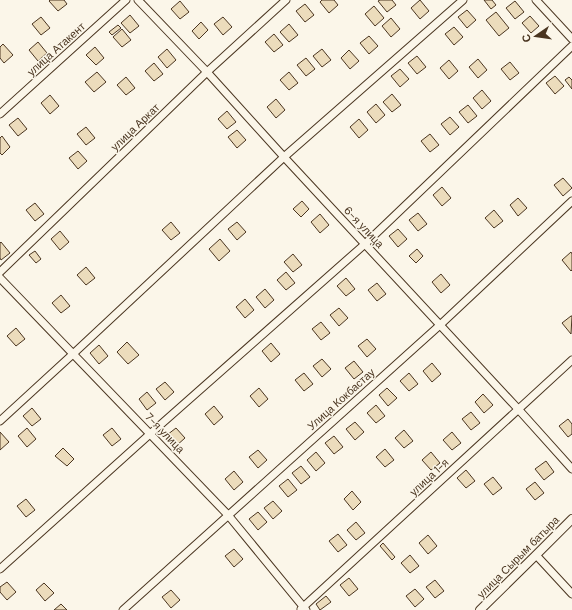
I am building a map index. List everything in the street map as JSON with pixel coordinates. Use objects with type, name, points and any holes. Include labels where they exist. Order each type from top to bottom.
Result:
[{"type":"street","name":"улица Атакент","points":[[0,114],[126,0]]},
{"type":"street","name":"6-я улица","points":[[138,0],[207,72],[572,469]]},
{"type":"street","name":"улица Аркат","points":[[0,272],[207,72],[286,0]]},
{"type":"street","points":[[0,421],[284,157],[463,0]]},
{"type":"street","points":[[536,0],[572,39]]},
{"type":"street","points":[[0,569],[365,244],[572,46]]},
{"type":"street","name":"Улица Кокбастау","points":[[123,610],[440,325],[572,201]]},
{"type":"street","name":"7-я улица","points":[[0,278],[228,515],[303,609]]},
{"type":"street","name":"улица 1-я","points":[[303,609],[572,360]]},
{"type":"street","name":"улица Сырым батыра","points":[[480,610],[572,519]]},
{"type":"street","points":[[536,555],[572,594]]},
{"type":"building","points":[[64,0],[67,4],[58,11],[49,1]]},
{"type":"building","points":[[322,0],[334,0],[338,5],[329,13],[320,2]]},
{"type":"building","points":[[392,0],[396,5],[387,12],[378,1]]},
{"type":"building","points":[[420,0],[429,11],[420,19],[411,8]]},
{"type":"building","points":[[484,0],[492,0],[496,5],[491,9]]},
{"type":"building","points":[[180,1],[189,12],[180,19],[171,9]]},
{"type":"building","points":[[515,1],[524,12],[515,19],[506,8]]},
{"type":"building","points":[[305,4],[314,15],[305,22],[296,11]]},
{"type":"building","points":[[374,6],[384,18],[375,26],[365,14]]},
{"type":"building","points":[[467,10],[476,20],[467,28],[458,17]]},
{"type":"building","points":[[496,12],[509,28],[499,36],[486,20]]},
{"type":"building","points":[[130,15],[139,26],[130,33],[121,23]]},
{"type":"building","points":[[530,16],[539,26],[531,33],[522,23]]},
{"type":"building","points":[[41,17],[50,28],[41,35],[32,24]]},
{"type":"building","points":[[223,17],[232,27],[223,35],[214,24]]},
{"type":"building","points":[[391,18],[400,29],[391,37],[382,26]]},
{"type":"building","points":[[201,22],[208,30],[199,39],[192,31]]},
{"type":"building","points":[[289,24],[298,35],[289,42],[280,32]]},
{"type":"building","points":[[118,25],[121,28],[112,35],[109,32]]},
{"type":"building","points":[[454,27],[463,37],[454,45],[445,34]]},
{"type":"building","points":[[122,29],[131,40],[122,47],[113,37]]},
{"type":"building","points":[[274,34],[283,45],[274,52],[265,42]]},
{"type":"building","points":[[369,36],[378,46],[369,54],[360,43]]},
{"type":"building","points":[[38,42],[47,53],[38,61],[29,50]]},
{"type":"building","points":[[3,44],[13,55],[4,63],[0,58],[0,47]]},
{"type":"building","points":[[95,47],[104,58],[96,65],[86,55]]},
{"type":"building","points":[[167,49],[176,60],[167,68],[158,57]]},
{"type":"building","points":[[322,49],[331,60],[322,67],[313,56]]},
{"type":"building","points":[[349,50],[359,61],[350,69],[341,58]]},
{"type":"building","points":[[417,56],[426,67],[417,74],[408,63]]},
{"type":"building","points":[[306,58],[315,69],[306,76],[297,65]]},
{"type":"building","points":[[478,59],[487,70],[478,78],[469,67]]},
{"type":"building","points":[[449,60],[458,71],[449,79],[440,68]]},
{"type":"building","points":[[510,62],[519,73],[510,80],[501,69]]},
{"type":"building","points":[[154,63],[163,74],[154,81],[145,71]]},
{"type":"building","points":[[400,69],[409,79],[400,87],[391,76]]},
{"type":"building","points":[[97,72],[106,82],[94,92],[85,82]]},
{"type":"building","points":[[289,72],[298,83],[289,90],[280,80]]},
{"type":"building","points":[[555,76],[564,86],[555,94],[546,83]]},
{"type":"building","points":[[126,77],[135,88],[126,95],[117,85]]},
{"type":"building","points":[[569,77],[572,80],[572,89],[565,80]]},
{"type":"building","points":[[482,90],[491,101],[482,109],[473,98]]},
{"type":"building","points":[[392,94],[401,105],[392,112],[383,102]]},
{"type":"building","points":[[50,95],[59,106],[50,114],[41,103]]},
{"type":"building","points":[[276,99],[285,110],[276,118],[267,107]]},
{"type":"building","points":[[376,104],[385,115],[376,123],[367,112]]},
{"type":"building","points":[[468,105],[477,116],[468,123],[459,112]]},
{"type":"building","points":[[227,111],[236,122],[227,129],[218,119]]},
{"type":"building","points":[[450,117],[459,127],[450,135],[441,124]]},
{"type":"building","points":[[18,118],[27,129],[18,136],[9,125]]},
{"type":"building","points":[[359,119],[368,130],[359,138],[350,127]]},
{"type":"building","points":[[86,127],[95,138],[86,145],[77,134]]},
{"type":"building","points":[[237,130],[246,140],[237,148],[228,137]]},
{"type":"building","points":[[430,134],[439,145],[430,152],[421,141]]},
{"type":"building","points":[[2,136],[10,147],[2,155],[0,153],[0,138]]},
{"type":"building","points":[[78,151],[87,161],[78,169],[69,158]]},
{"type":"building","points":[[563,178],[572,188],[563,196],[554,185]]},
{"type":"building","points":[[442,187],[451,198],[442,206],[433,195]]},
{"type":"building","points":[[518,198],[527,208],[518,216],[510,205]]},
{"type":"building","points":[[302,201],[309,209],[301,217],[293,209]]},
{"type":"building","points":[[35,203],[44,214],[35,221],[26,210]]},
{"type":"building","points":[[494,210],[503,221],[494,228],[485,218]]},
{"type":"building","points":[[418,213],[427,224],[418,231],[409,220]]},
{"type":"building","points":[[320,214],[329,225],[320,233],[311,222]]},
{"type":"building","points":[[171,222],[180,233],[171,240],[162,230]]},
{"type":"building","points":[[237,222],[246,232],[237,240],[228,229]]},
{"type":"building","points":[[398,229],[407,239],[398,247],[389,236]]},
{"type":"building","points":[[60,231],[69,242],[60,250],[51,239]]},
{"type":"building","points":[[220,239],[230,251],[219,261],[209,249]]},
{"type":"building","points":[[1,242],[10,253],[1,260],[0,243]]},
{"type":"building","points":[[417,249],[423,256],[416,263],[409,256]]},
{"type":"building","points":[[35,251],[41,259],[36,263],[29,255]]},
{"type":"building","points":[[571,252],[572,270],[571,271],[562,260]]},
{"type":"building","points":[[293,254],[302,265],[293,272],[284,262]]},
{"type":"building","points":[[86,267],[95,278],[86,285],[77,275]]},
{"type":"building","points":[[286,272],[295,283],[286,290],[277,280]]},
{"type":"building","points":[[441,274],[450,285],[441,293],[432,282]]},
{"type":"building","points":[[346,278],[355,289],[346,296],[337,286]]},
{"type":"building","points":[[377,283],[386,294],[377,301],[368,290]]},
{"type":"building","points":[[265,289],[274,300],[265,308],[256,297]]},
{"type":"building","points":[[61,295],[70,306],[61,313],[52,303]]},
{"type":"building","points":[[245,299],[254,310],[245,318],[236,307]]},
{"type":"building","points":[[339,308],[348,318],[339,326],[330,315]]},
{"type":"building","points":[[572,316],[571,334],[562,323]]},
{"type":"building","points":[[321,322],[330,333],[321,340],[312,329]]},
{"type":"building","points":[[16,328],[25,339],[16,346],[7,336]]},
{"type":"building","points":[[367,339],[376,349],[367,357],[358,346]]},
{"type":"building","points":[[127,342],[139,355],[128,364],[117,352]]},
{"type":"building","points":[[271,343],[280,354],[271,362],[262,351]]},
{"type":"building","points":[[99,345],[108,356],[99,364],[90,353]]},
{"type":"building","points":[[322,359],[331,369],[322,377],[313,366]]},
{"type":"building","points":[[354,361],[363,372],[354,379],[345,368]]},
{"type":"building","points":[[432,363],[441,374],[432,382],[423,371]]},
{"type":"building","points":[[304,373],[313,384],[304,391],[295,380]]},
{"type":"building","points":[[409,373],[418,384],[409,391],[400,381]]},
{"type":"building","points":[[165,382],[174,392],[165,400],[156,389]]},
{"type":"building","points":[[259,388],[268,399],[259,407],[250,396]]},
{"type":"building","points":[[387,388],[397,398],[388,406],[379,395]]},
{"type":"building","points":[[147,392],[156,403],[147,410],[139,399]]},
{"type":"building","points":[[483,394],[493,405],[484,413],[475,402]]},
{"type":"building","points":[[376,405],[385,416],[376,423],[367,413]]},
{"type":"building","points":[[214,406],[223,417],[214,425],[205,414]]},
{"type":"building","points":[[32,408],[41,419],[32,426],[23,416]]},
{"type":"building","points":[[471,412],[480,423],[471,430],[462,419]]},
{"type":"building","points":[[568,419],[572,424],[572,434],[568,437],[559,426]]},
{"type":"building","points":[[355,422],[364,432],[355,440],[346,429]]},
{"type":"building","points":[[27,428],[36,439],[27,447],[18,436]]},
{"type":"building","points":[[112,428],[121,439],[112,446],[103,435]]},
{"type":"building","points":[[176,428],[185,438],[176,446],[167,435]]},
{"type":"building","points":[[404,430],[413,441],[404,448],[395,438]]},
{"type":"building","points":[[0,432],[9,442],[0,450]]},
{"type":"building","points":[[452,432],[461,443],[452,450],[443,440]]},
{"type":"building","points":[[334,436],[343,447],[334,454],[325,443]]},
{"type":"building","points":[[63,448],[74,459],[67,466],[55,456]]},
{"type":"building","points":[[385,449],[394,460],[385,467],[376,457]]},
{"type":"building","points":[[258,450],[267,460],[258,468],[249,457]]},
{"type":"building","points":[[316,452],[325,463],[316,471],[307,460]]},
{"type":"building","points":[[431,452],[440,463],[431,470],[422,460]]},
{"type":"building","points":[[546,461],[554,472],[544,480],[535,469]]},
{"type":"building","points":[[301,466],[310,477],[301,484],[292,473]]},
{"type":"building","points":[[466,470],[475,481],[466,488],[457,478]]},
{"type":"building","points":[[234,471],[243,482],[234,490],[225,479]]},
{"type":"building","points":[[493,477],[502,488],[493,495],[484,484]]},
{"type":"building","points":[[288,479],[297,490],[288,497],[279,486]]},
{"type":"building","points":[[535,482],[544,493],[535,500],[526,489]]},
{"type":"building","points":[[352,491],[361,502],[353,510],[344,499]]},
{"type":"building","points":[[26,499],[35,510],[26,517],[17,506]]},
{"type":"building","points":[[273,501],[282,511],[273,519],[264,508]]},
{"type":"building","points":[[258,512],[267,522],[258,530],[249,519]]},
{"type":"building","points":[[356,522],[365,533],[356,540],[347,530]]},
{"type":"building","points":[[338,534],[347,545],[338,552],[329,541]]},
{"type":"building","points":[[428,535],[437,546],[428,554],[419,543]]},
{"type":"building","points":[[383,543],[395,557],[392,560],[380,546]]},
{"type":"building","points":[[234,549],[243,559],[234,567],[225,556]]},
{"type":"building","points":[[410,555],[419,566],[410,573],[401,563]]},
{"type":"building","points":[[349,578],[358,589],[349,596],[340,585]]},
{"type":"building","points":[[435,580],[444,591],[435,598],[426,587]]},
{"type":"building","points":[[7,582],[16,592],[7,600],[0,592],[0,587]]},
{"type":"building","points":[[44,583],[54,593],[45,601],[36,590]]},
{"type":"building","points":[[415,589],[424,599],[415,607],[406,596]]},
{"type":"building","points":[[171,590],[180,600],[171,608],[162,597]]},
{"type":"building","points":[[326,596],[331,602],[320,610],[316,604]]},
{"type":"building","points":[[61,604],[67,610],[54,610]]}]
